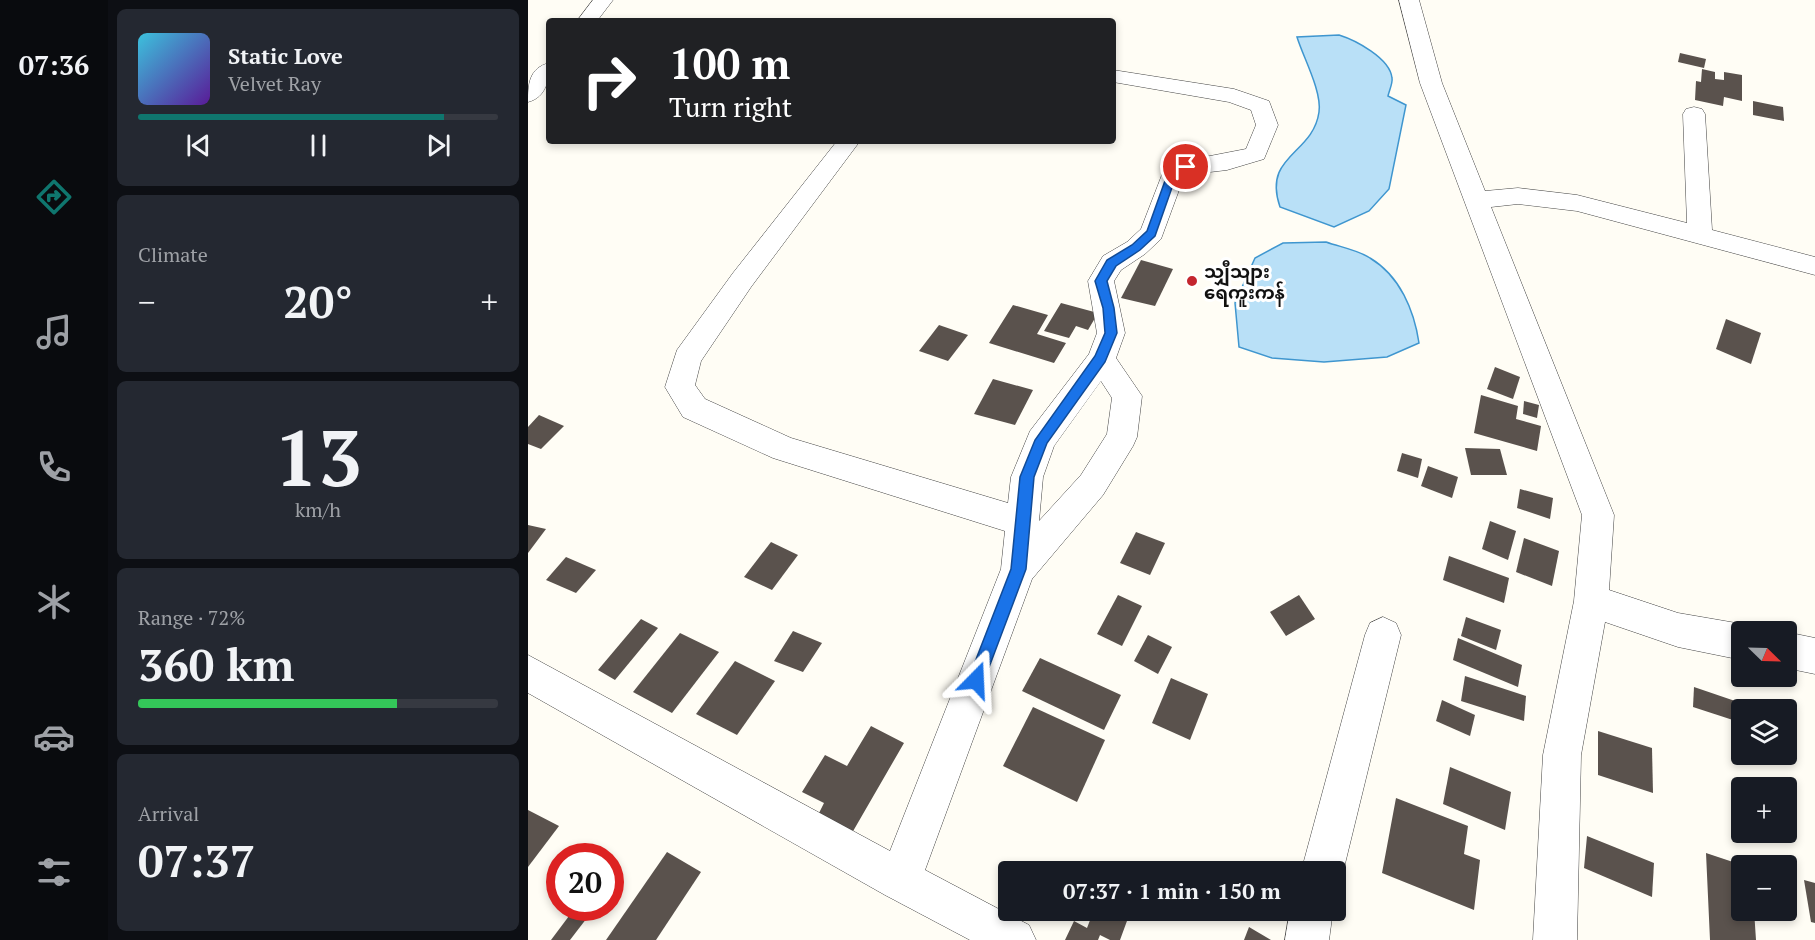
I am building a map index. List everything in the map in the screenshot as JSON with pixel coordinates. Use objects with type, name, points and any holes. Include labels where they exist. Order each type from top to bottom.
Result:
[{"type":"street","points":[[589,18],[603,0]]},
{"type":"street","points":[[1409,0],[1431,83],[1598,515],[1591,601],[1562,755],[1555,940]]},
{"type":"street","points":[[528,95],[546,73]]},
{"type":"street","points":[[900,880],[1018,569],[1027,477],[1041,440],[1101,359],[1111,333],[1101,281],[1112,263],[1136,248],[1152,233],[1171,178],[1186,167],[1227,162],[1256,154],[1267,125],[1261,106],[1234,96],[1116,76]]},
{"type":"street","points":[[1694,114],[1700,235]]},
{"type":"street","points":[[847,144],[742,279],[687,358],[680,387],[694,408],[784,449],[1023,522]]},
{"type":"street","points":[[1477,200],[1518,196],[1577,203],[1815,266]]},
{"type":"street","points":[[1018,569],[1092,484],[1122,437],[1127,396],[1101,359]]},
{"type":"street","points":[[1591,601],[1678,630],[1731,640]]},
{"type":"street","points":[[1325,861],[1383,635]]},
{"type":"street","points":[[1797,652],[1815,656]]},
{"type":"street","points":[[528,673],[900,880],[990,935]]},
{"type":"street","points":[[1307,940],[1310,921]]},
{"type":"water","points":[[1339,35],[1354,41],[1379,57],[1390,71],[1392,78],[1388,96],[1406,105],[1389,189],[1369,211],[1334,227],[1280,207],[1276,190],[1278,176],[1283,165],[1308,138],[1319,112],[1318,94],[1297,37]]},
{"type":"water","points":[[1326,242],[1365,255],[1390,274],[1409,306],[1419,343],[1387,357],[1324,362],[1272,358],[1239,347],[1235,303],[1255,258],[1283,243]]},
{"type":"building","points":[[1680,53],[1706,59],[1704,68],[1678,62]]},
{"type":"building","points":[[1702,69],[1715,72],[1715,79],[1724,80],[1724,72],[1742,75],[1742,101],[1724,97],[1723,106],[1695,100],[1696,81],[1701,82]]},
{"type":"building","points":[[1753,101],[1783,107],[1784,121],[1753,115]]},
{"type":"building","points":[[1141,260],[1173,269],[1155,306],[1121,298]]},
{"type":"building","points":[[1061,303],[1098,313],[1088,330],[1076,326],[1069,338],[1044,331]]},
{"type":"building","points":[[1013,305],[1048,315],[1037,334],[1066,343],[1054,363],[989,343]]},
{"type":"building","points":[[1726,319],[1761,333],[1751,364],[1716,349]]},
{"type":"building","points":[[939,325],[968,335],[948,361],[919,351]]},
{"type":"building","points":[[1495,367],[1520,377],[1513,399],[1487,389]]},
{"type":"building","points":[[993,379],[1033,390],[1015,425],[974,414]]},
{"type":"building","points":[[1481,395],[1518,406],[1516,419],[1541,426],[1537,451],[1474,433]]},
{"type":"building","points":[[1524,401],[1539,405],[1537,418],[1523,414]]},
{"type":"building","points":[[539,415],[564,426],[541,449],[528,444],[528,427]]},
{"type":"building","points":[[1465,448],[1500,449],[1507,475],[1471,475]]},
{"type":"building","points":[[1402,453],[1422,459],[1418,478],[1397,471]]},
{"type":"building","points":[[1428,466],[1458,477],[1452,498],[1421,486]]},
{"type":"building","points":[[1520,489],[1553,498],[1550,519],[1517,508]]},
{"type":"building","points":[[1490,521],[1516,531],[1508,560],[1482,549]]},
{"type":"building","points":[[528,525],[546,529],[528,553]]},
{"type":"building","points":[[1136,532],[1165,543],[1150,575],[1120,563]]},
{"type":"building","points":[[1524,538],[1559,551],[1552,586],[1516,572]]},
{"type":"building","points":[[771,542],[798,555],[772,590],[744,577]]},
{"type":"building","points":[[1449,556],[1509,578],[1504,603],[1443,580]]},
{"type":"building","points":[[566,557],[596,570],[576,593],[546,580]]},
{"type":"building","points":[[1118,595],[1142,606],[1122,646],[1097,634]]},
{"type":"building","points":[[1299,595],[1315,619],[1286,636],[1270,612]]},
{"type":"building","points":[[1466,617],[1501,630],[1496,650],[1461,636]]},
{"type":"building","points":[[641,619],[658,628],[615,680],[598,670]]},
{"type":"building","points":[[793,631],[822,643],[803,672],[774,661]]},
{"type":"building","points":[[680,633],[719,652],[672,713],[633,692]]},
{"type":"building","points":[[1148,635],[1172,647],[1158,674],[1134,661]]},
{"type":"building","points":[[1458,638],[1522,665],[1518,687],[1453,660]]},
{"type":"building","points":[[1040,658],[1121,695],[1104,730],[1022,691]]},
{"type":"building","points":[[735,661],[775,681],[737,735],[696,714]]},
{"type":"building","points":[[1465,676],[1526,696],[1524,721],[1461,701]]},
{"type":"building","points":[[1171,678],[1208,694],[1190,740],[1152,723]]},
{"type":"building","points":[[1694,687],[1731,700],[1731,719],[1693,707]]},
{"type":"building","points":[[1442,700],[1475,715],[1470,736],[1436,721]]},
{"type":"building","points":[[1033,707],[1105,740],[1077,802],[1003,766]]},
{"type":"building","points":[[871,726],[904,743],[852,833],[818,815],[824,803],[802,792],[825,755],[847,766]]},
{"type":"building","points":[[1598,731],[1652,748],[1653,793],[1598,775]]},
{"type":"building","points":[[1450,767],[1511,792],[1505,830],[1443,804]]},
{"type":"building","points":[[1396,798],[1468,826],[1464,854],[1480,860],[1474,910],[1382,873]]},
{"type":"building","points":[[528,810],[559,826],[528,867]]},
{"type":"building","points":[[1587,836],[1654,863],[1652,897],[1584,868]]},
{"type":"building","points":[[667,852],[701,872],[656,940],[606,940],[619,921],[624,921],[624,914]]},
{"type":"building","points":[[1706,853],[1731,861],[1731,921],[1755,921],[1756,940],[1710,940]]},
{"type":"building","points":[[1804,880],[1815,883],[1815,923],[1811,922]]},
{"type":"building","points":[[565,921],[585,921],[570,940],[551,940]]},
{"type":"building","points":[[1074,921],[1087,928],[1090,921],[1127,921],[1120,940],[1110,940],[1100,935],[1098,940],[1065,940]]},
{"type":"building","points":[[1249,927],[1271,940],[1244,940]]},
{"type":"place","name":"သျှီသျား ရေကူးကန်","points":[[1192,281]]},
{"type":"route","points":[[976,680],[1018,569],[1027,477],[1041,440],[1101,359],[1111,333],[1101,281],[1112,263],[1136,248],[1152,233],[1171,178],[1186,167]]}]
